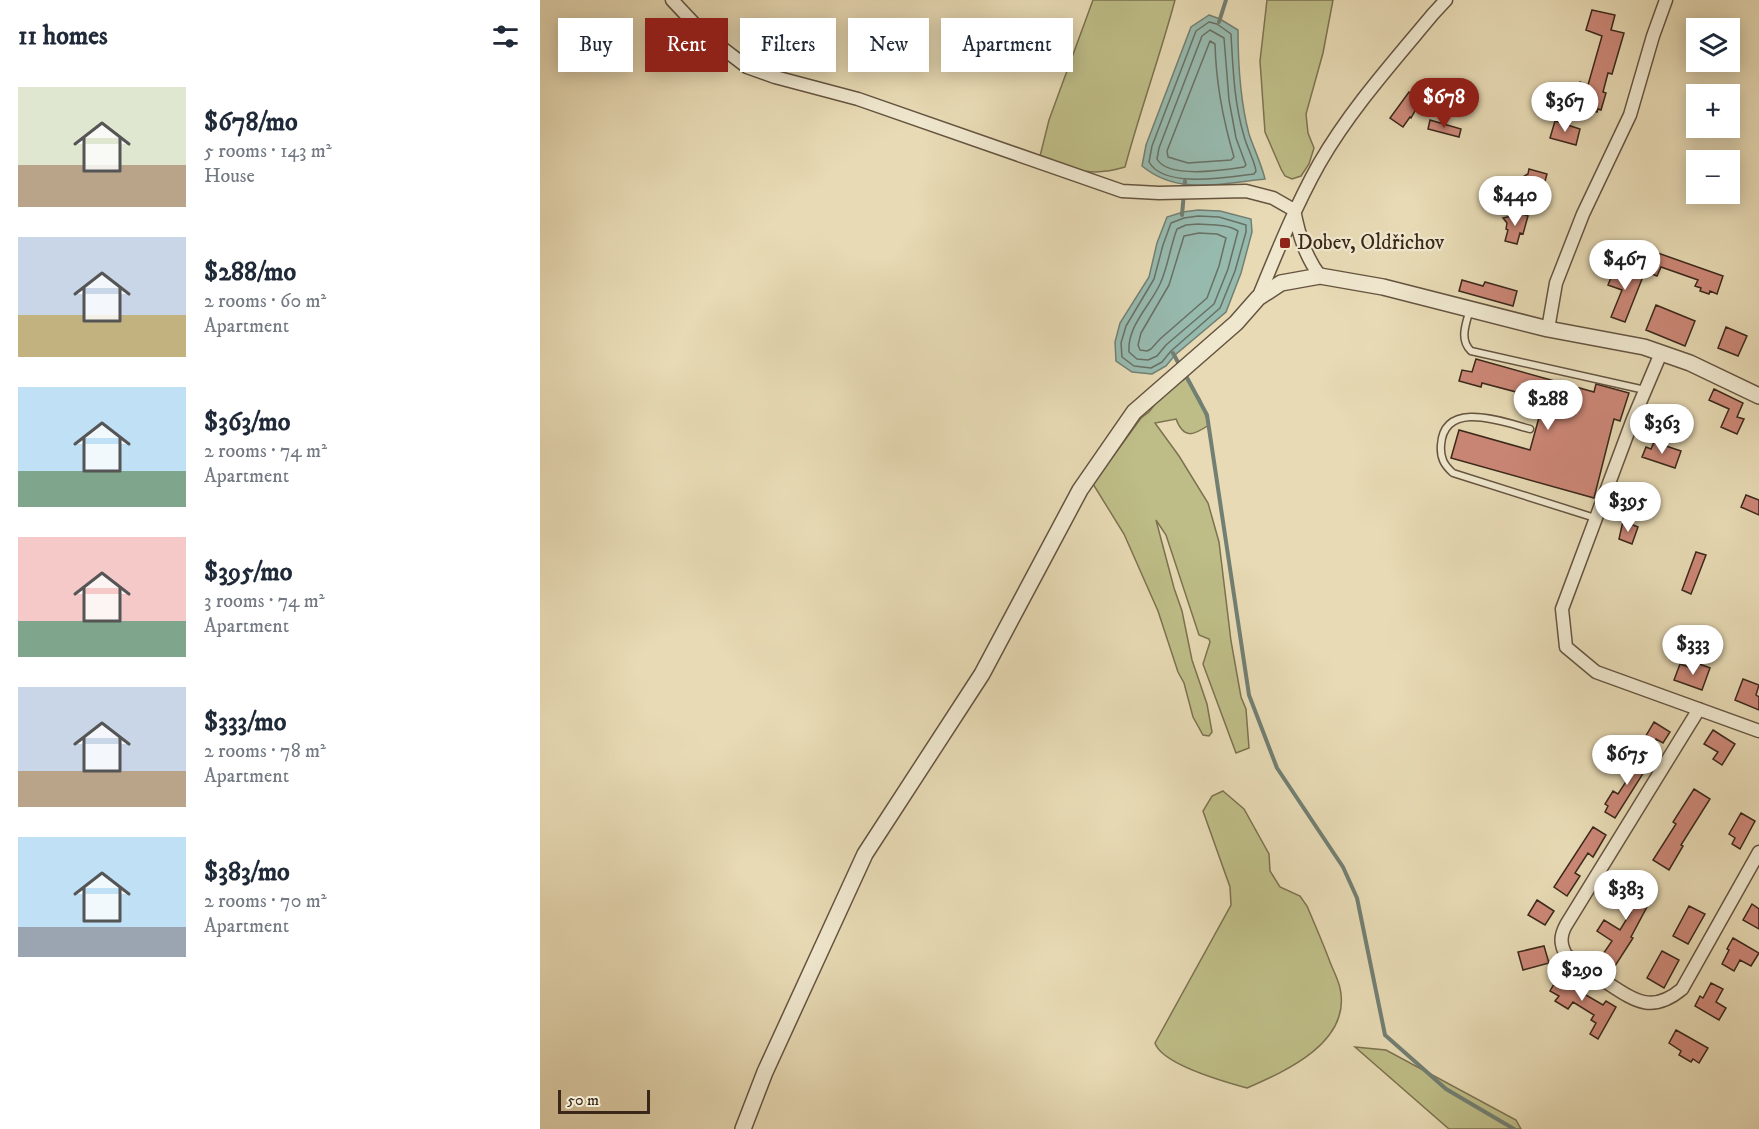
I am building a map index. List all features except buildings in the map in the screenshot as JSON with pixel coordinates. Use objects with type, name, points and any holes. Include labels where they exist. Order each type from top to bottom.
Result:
[{"type":"street","points":[[672,0],[704,34],[747,67],[775,77],[858,99],[1122,191],[1159,193],[1246,191],[1273,198],[1294,210],[1299,237],[1310,263],[1320,276]]},
{"type":"street","points":[[1258,298],[1294,210],[1320,162],[1355,109],[1446,0]]},
{"type":"street","points":[[1548,328],[1556,283],[1583,214],[1630,115],[1666,0]]},
{"type":"street","points":[[743,1129],[765,1072],[865,854],[982,674],[1080,490],[1134,412],[1228,330],[1258,298],[1281,283],[1320,276],[1383,287],[1548,328],[1644,347],[1690,363],[1759,396]]},
{"type":"street","points":[[1661,353],[1595,518],[1562,609],[1566,647],[1596,672],[1759,731]]},
{"type":"street","points":[[1699,709],[1566,925],[1561,940],[1562,948],[1566,955],[1633,1000],[1646,1003],[1672,998],[1683,989],[1759,852]]},
{"type":"lane","points":[[1470,309],[1464,338],[1465,345],[1472,351],[1645,390]]},
{"type":"lane","points":[[1530,429],[1483,417],[1461,418],[1451,422],[1444,432],[1441,458],[1454,473],[1595,518]]},
{"type":"shaded area","points":[[1093,0],[1175,0],[1125,167],[1091,172],[1062,165],[1040,156],[1049,120],[1067,72],[1073,72],[1073,55]]},
{"type":"shaded area","points":[[1267,0],[1333,0],[1323,53],[1306,114],[1308,133],[1314,148],[1309,164],[1301,176],[1292,179],[1285,176],[1265,132],[1260,61]]},
{"type":"shaded area","points":[[1186,378],[1200,399],[1209,425],[1190,434],[1182,430],[1176,419],[1155,423],[1208,503],[1219,542],[1231,641],[1241,697],[1246,709],[1249,748],[1236,753],[1203,664],[1210,642],[1209,639],[1199,635],[1166,535],[1156,520],[1182,611],[1192,660],[1207,704],[1212,732],[1209,736],[1203,735],[1193,717],[1184,683],[1178,672],[1158,611],[1124,534],[1093,484],[1141,418],[1149,412],[1164,392]]},
{"type":"shaded area","points":[[1223,791],[1244,809],[1269,854],[1270,871],[1280,887],[1300,896],[1307,906],[1340,988],[1341,1007],[1336,1024],[1326,1039],[1297,1063],[1247,1088],[1181,1065],[1160,1051],[1155,1043],[1231,905],[1230,887],[1203,811],[1212,796]]},
{"type":"shaded area","points":[[1355,1047],[1386,1050],[1516,1120],[1521,1129],[1449,1129]]},
{"type":"water","points":[[1209,15],[1238,30],[1243,108],[1249,134],[1265,179],[1217,185],[1185,184],[1170,181],[1142,166],[1146,145],[1191,27]]},
{"type":"water","points":[[1198,210],[1220,211],[1251,219],[1252,232],[1241,273],[1226,312],[1175,355],[1166,366],[1152,374],[1132,372],[1116,361],[1115,342],[1120,323],[1149,277],[1157,243],[1167,217]]},
{"type":"waterway","points":[[1219,22],[1226,0]]},
{"type":"waterway","points":[[1182,215],[1185,181]]},
{"type":"waterway","points":[[1173,353],[1181,368]]},
{"type":"waterway","points":[[1185,374],[1207,415],[1249,695],[1277,768],[1343,867],[1357,898],[1385,1035],[1446,1089],[1514,1129]]},
{"type":"place","name":"Dobev, Oldřichov","points":[[1285,243]]}]
